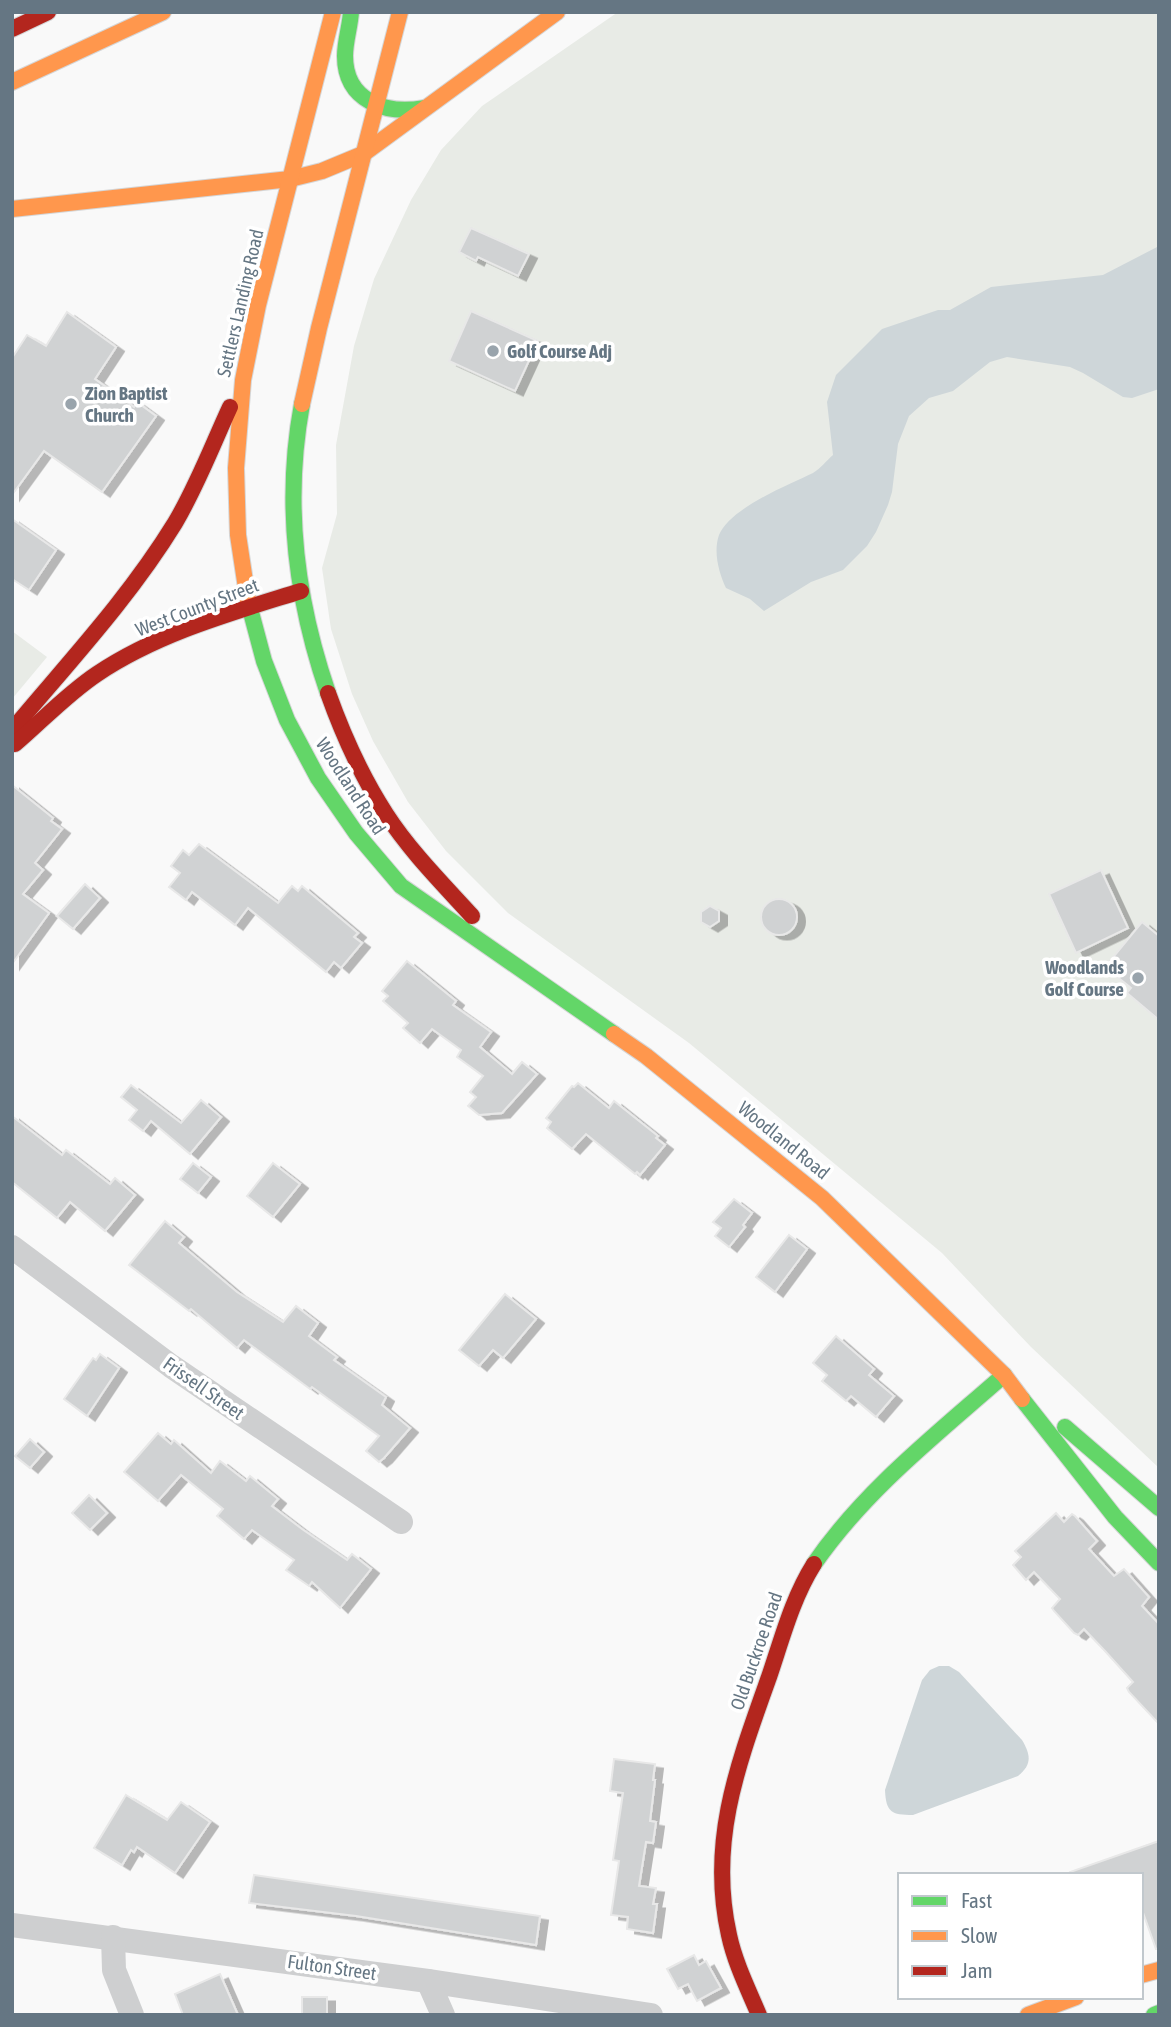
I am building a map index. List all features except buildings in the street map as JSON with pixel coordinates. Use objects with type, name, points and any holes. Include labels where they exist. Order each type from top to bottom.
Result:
[{"type":"main road","points":[[12,29],[48,12]]},
{"type":"main road","points":[[12,82],[163,12]]},
{"type":"main road","name":"Settlers Landing Road","points":[[248,608],[242,573],[236,490],[236,450],[243,380],[254,323],[334,12]]},
{"type":"main road","points":[[351,12],[345,44],[345,71],[349,81],[376,105],[400,111],[424,108]]},
{"type":"main road","points":[[301,591],[294,521],[293,475],[298,429],[306,385],[400,12]]},
{"type":"main road","points":[[12,209],[290,178],[322,171],[363,154],[558,12]]},
{"type":"main road","points":[[12,730],[116,604],[164,540],[199,479],[243,380]]},
{"type":"main road","name":"West County Street","points":[[12,746],[95,676],[122,659],[170,635],[301,591]]},
{"type":"main road","name":"Woodland Road","points":[[301,591],[310,636],[326,691],[347,741],[377,800],[425,864],[516,965]]},
{"type":"main road","name":"Woodland Road","points":[[248,608],[257,641],[295,738],[326,790],[370,854],[401,886],[646,1056],[822,1198],[1004,1375],[1159,1507]]},
{"type":"main road","name":"Woodland Road","points":[[1004,1375],[1115,1517],[1159,1563]]},
{"type":"main road","name":"Old Buckroe Road","points":[[759,2015],[727,1925],[720,1877],[721,1837],[736,1774],[792,1609],[820,1555],[866,1499],[1004,1375]]},
{"type":"main road","points":[[1028,2015],[1071,1999]]},
{"type":"street","name":"Frissell Street","points":[[12,1247],[171,1366],[401,1522]]},
{"type":"street","name":"Fulton Street","points":[[12,1925],[428,1981],[651,2015]]},
{"type":"street","points":[[113,1937],[117,1980],[132,2015]]},
{"type":"street","points":[[428,1981],[443,2015]]},
{"type":"shaded area","points":[[618,12],[1159,12],[1159,1468],[1031,1347],[942,1253],[689,1043],[508,913],[446,851],[408,802],[373,741],[352,694],[331,629],[322,568],[337,514],[336,445],[354,346],[374,279],[411,200],[441,150],[482,106]]},
{"type":"shaded area","points":[[1159,246],[1159,389],[1132,398],[1123,397],[1070,367],[1007,357],[990,362],[953,391],[929,398],[909,416],[898,444],[888,505],[867,546],[843,570],[811,582],[764,611],[750,599],[726,588],[721,576],[717,548],[719,535],[725,525],[747,507],[813,473],[833,455],[827,402],[836,375],[882,329],[938,310],[950,310],[991,287],[1103,275]]},
{"type":"shaded area","points":[[12,631],[47,657],[12,699]]},
{"type":"shaded area","points":[[949,1666],[959,1672],[1022,1740],[1027,1750],[1028,1764],[1018,1776],[913,1815],[895,1813],[888,1808],[885,1790],[922,1680],[930,1670]]},
{"type":"traffic: fast","points":[[351,12],[345,56],[352,84],[360,94],[382,106],[410,110],[424,108]]},
{"type":"traffic: fast","points":[[302,404],[294,477],[296,550],[308,622],[328,693]]},
{"type":"traffic: fast","points":[[248,601],[264,661],[287,720],[318,778],[356,833],[401,886],[614,1034]]},
{"type":"traffic: fast","points":[[814,1564],[834,1537],[879,1487],[1004,1375]]},
{"type":"traffic: fast","points":[[1022,1399],[1115,1517],[1159,1563]]},
{"type":"traffic: fast","points":[[1065,1427],[1159,1508]]},
{"type":"traffic: fast","points":[[1154,2015],[1159,2013]]},
{"type":"traffic: slow","points":[[12,82],[163,12]]},
{"type":"traffic: slow","points":[[248,601],[238,535],[236,468],[243,380],[258,305],[333,12]]},
{"type":"traffic: slow","points":[[302,404],[400,12]]},
{"type":"traffic: slow","points":[[12,209],[290,179],[322,171],[363,154],[557,12]]},
{"type":"traffic: slow","points":[[614,1034],[646,1056],[822,1198],[1004,1375],[1022,1399]]},
{"type":"traffic: slow","points":[[1143,1974],[1159,1970]]},
{"type":"traffic: slow","points":[[1028,2015],[1071,1999]]},
{"type":"traffic: jam","points":[[12,29],[48,12]]},
{"type":"traffic: jam","points":[[12,730],[97,629],[157,551],[190,495],[230,407]]},
{"type":"traffic: jam","points":[[15,744],[75,690],[120,660],[196,625],[301,591]]},
{"type":"traffic: jam","points":[[328,693],[354,755],[395,828],[472,916]]},
{"type":"traffic: jam","points":[[759,2015],[738,1966],[729,1935],[723,1901],[724,1835],[737,1772],[747,1741],[794,1605],[814,1564]]},
{"type":"place","name":"Golf Course Adj","points":[[493,351]]},
{"type":"place","name":"Zion Baptist Church","points":[[71,404]]},
{"type":"place","name":"Woodlands Golf Course","points":[[1138,978]]}]
